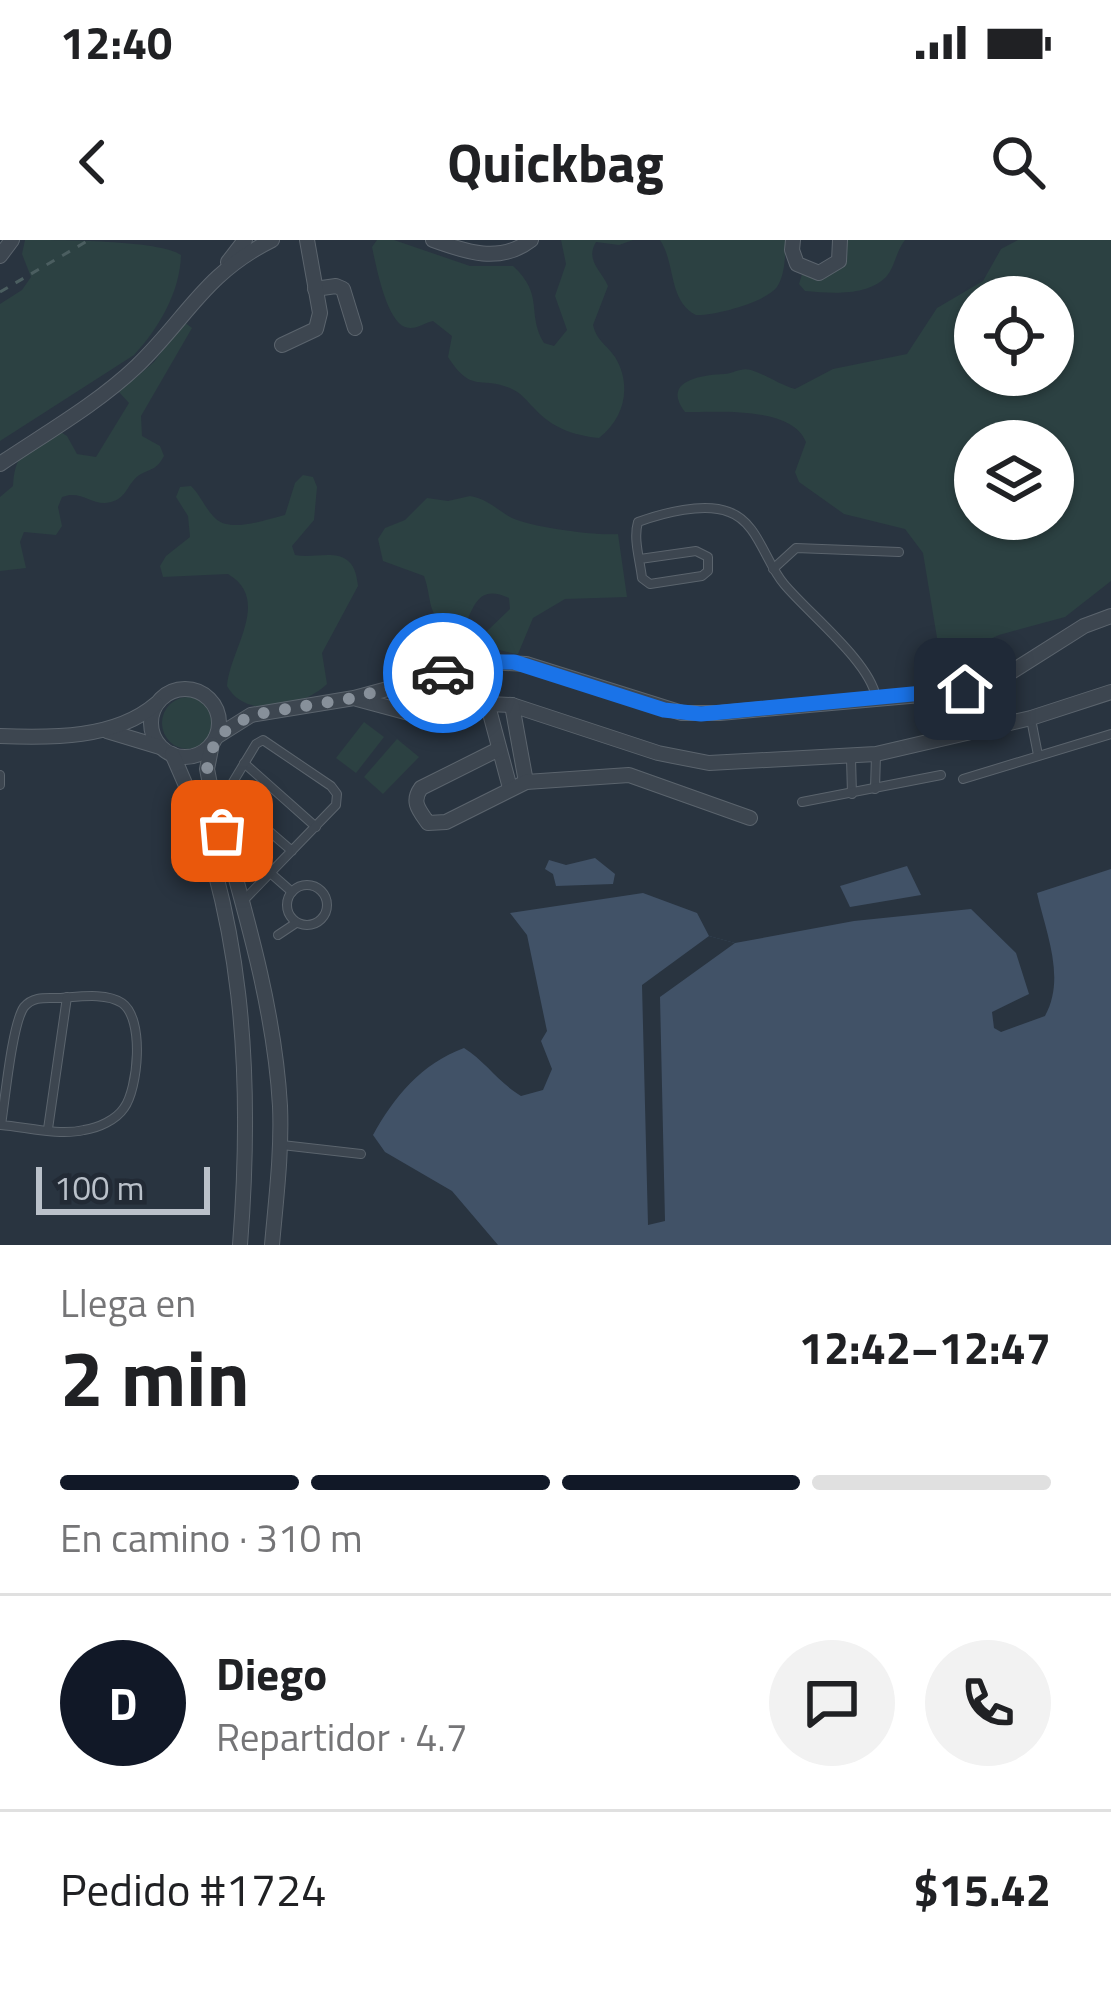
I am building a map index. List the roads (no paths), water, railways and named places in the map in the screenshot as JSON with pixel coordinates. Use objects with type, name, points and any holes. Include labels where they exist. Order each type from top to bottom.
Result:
[{"type":"street","points":[[0,256],[12,240]]},
{"type":"street","points":[[0,464],[136,367],[245,240]]},
{"type":"street","points":[[221,270],[272,240]]},
{"type":"street","points":[[282,345],[316,329],[320,313],[307,240]]},
{"type":"street","points":[[433,240],[470,253],[500,254],[531,240]]},
{"type":"street","points":[[794,240],[797,263],[819,274],[839,261],[840,240]]},
{"type":"street","points":[[315,289],[343,289],[355,328]]},
{"type":"street","points":[[102,730],[194,756],[251,715],[353,698],[501,661],[526,664],[682,713],[943,693],[987,682],[1084,626],[1111,616]]},
{"type":"street","points":[[0,736],[102,730],[124,724],[178,689],[191,689],[212,703],[251,715]]},
{"type":"street","points":[[353,698],[430,714],[487,702],[512,705],[658,753],[709,763],[876,754],[1031,718],[1111,692]]},
{"type":"street","points":[[487,702],[510,788]]},
{"type":"street","points":[[158,703],[151,726],[167,751],[204,837],[243,1006],[248,1148],[240,1245]]},
{"type":"street","points":[[212,703],[219,726],[207,769],[242,902],[279,1093],[272,1245]]},
{"type":"street","points":[[512,705],[526,782]]},
{"type":"street","points":[[499,749],[421,788],[416,806],[428,823],[438,824],[526,782],[628,775],[750,818]]},
{"type":"street","points":[[245,1095],[279,1093]]},
{"type":"lane","points":[[640,559],[696,551],[703,553],[709,565],[702,576],[650,584],[642,578],[640,559],[638,522],[714,508],[740,517],[772,569],[867,675],[876,699]]},
{"type":"lane","points":[[772,569],[796,548],[899,552]]},
{"type":"lane","points":[[1031,718],[1038,755]]},
{"type":"lane","points":[[964,779],[1111,734]]},
{"type":"lane","points":[[242,902],[273,871],[336,805],[337,794],[268,741],[256,744],[232,782],[234,795],[240,806],[292,851]]},
{"type":"lane","points":[[875,790],[876,754]]},
{"type":"lane","points":[[850,756],[852,794]]},
{"type":"lane","points":[[244,763],[316,826]]},
{"type":"lane","points":[[802,802],[940,775]]},
{"type":"lane","points":[[222,831],[292,892]]},
{"type":"lane","points":[[314,886],[328,903],[326,914],[307,926],[296,922],[287,902],[292,892],[314,886]]},
{"type":"lane","points":[[278,935],[296,922]]},
{"type":"lane","points":[[38,998],[67,998],[119,1000],[128,1008],[137,1053],[126,1106],[116,1118],[81,1131],[0,1125],[21,1012],[38,998]]},
{"type":"lane","points":[[48,1130],[67,998]]},
{"type":"lane","points":[[280,1144],[361,1154]]},
{"type":"water","points":[[595,858],[615,874],[613,884],[556,886],[553,874],[545,869],[549,860],[566,865]]},
{"type":"water","points":[[907,866],[921,895],[850,907],[840,886]]},
{"type":"water","points":[[1111,869],[1111,1245],[498,1245],[452,1191],[385,1152],[373,1135],[410,1083],[464,1048],[521,1096],[543,1090],[552,1069],[541,1041],[547,1031],[527,935],[510,913],[643,893],[697,913],[709,936],[735,943],[854,921],[971,909],[1016,953],[1029,994],[992,1012],[994,1028],[1001,1032],[1045,1016],[1051,1001],[1052,955],[1037,893]]}]
